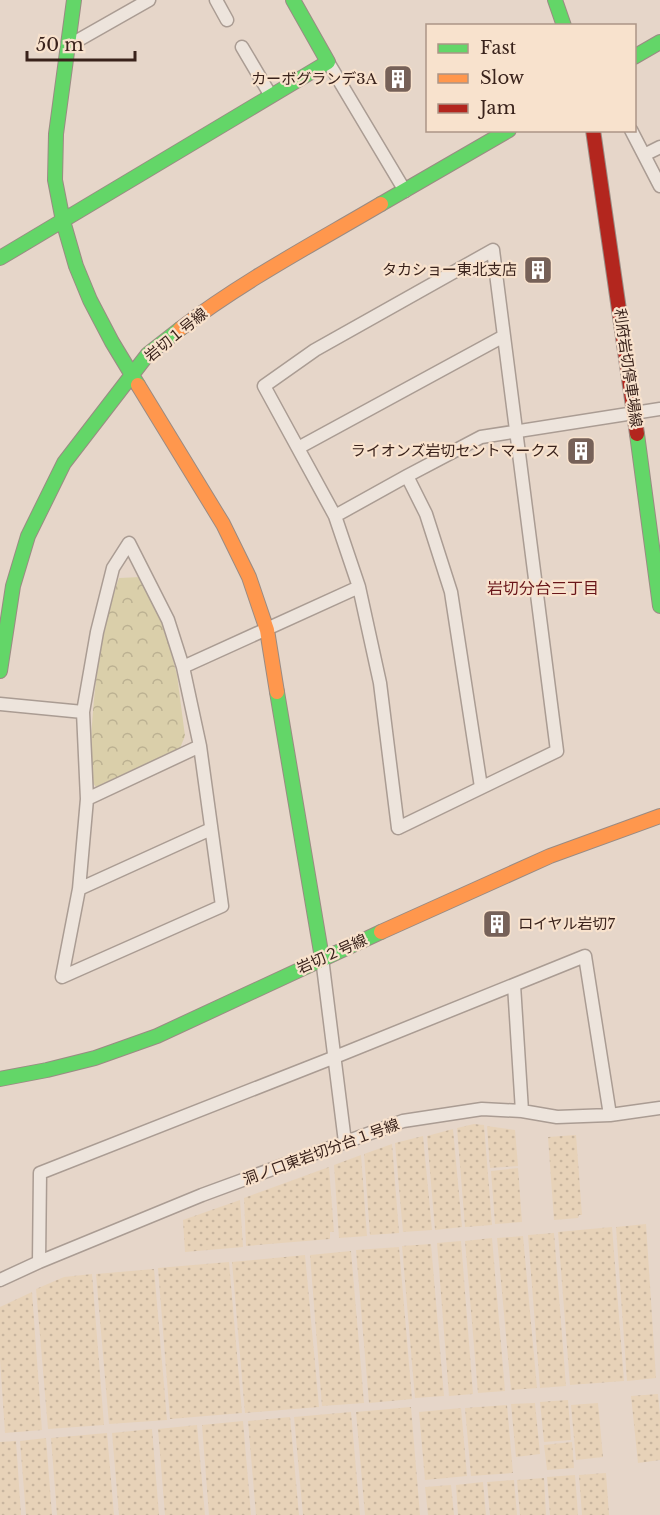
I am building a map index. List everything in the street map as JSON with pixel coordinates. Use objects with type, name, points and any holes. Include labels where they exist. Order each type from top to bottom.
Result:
[{"type":"street","points":[[74,0],[56,134],[55,180],[63,221],[76,266],[90,300],[112,342],[223,524],[249,577],[267,630],[322,958],[345,1142]]},
{"type":"street","points":[[68,46],[149,0]]},
{"type":"street","points":[[216,0],[227,20]]},
{"type":"street","points":[[293,0],[405,191]]},
{"type":"street","points":[[555,0],[563,24]]},
{"type":"street","points":[[636,56],[660,42]]},
{"type":"street","points":[[242,46],[271,96]]},
{"type":"street","points":[[0,258],[328,62]]},
{"type":"street","name":"岩切１号線","points":[[0,671],[13,586],[28,536],[64,463],[148,354],[238,288],[506,132]]},
{"type":"street","name":"利府岩切停車場線","points":[[593,132],[660,606]]},
{"type":"street","points":[[632,132],[660,186]]},
{"type":"street","points":[[644,155],[660,147]]},
{"type":"street","points":[[493,250],[516,431],[557,750],[398,828],[380,682],[359,586],[335,516],[264,386],[315,350],[493,250]]},
{"type":"street","points":[[298,448],[504,336]]},
{"type":"street","points":[[335,516],[482,437],[660,409]]},
{"type":"street","points":[[407,476],[426,514],[451,592],[481,787]]},
{"type":"street","points":[[129,543],[168,620],[183,667],[200,746],[222,906],[63,977],[79,889],[87,799],[83,711],[97,632],[113,568],[129,543]]},
{"type":"street","points":[[183,667],[359,586]]},
{"type":"street","points":[[0,704],[83,711]]},
{"type":"street","points":[[87,799],[200,746]]},
{"type":"street","name":"岩切２号線","points":[[0,1079],[95,1058],[157,1036],[322,958],[550,856],[660,816]]},
{"type":"street","points":[[79,889],[211,829]]},
{"type":"street","points":[[39,1262],[40,1173],[585,956],[610,1115]]},
{"type":"street","points":[[513,985],[522,1111]]},
{"type":"street","name":"洞ノ口東岩切分台１号線","points":[[0,1280],[202,1195],[403,1121],[482,1109],[522,1111],[557,1117],[610,1115],[660,1108]]},
{"type":"shaded area","points":[[474,1124],[484,1125],[492,1225],[465,1227],[457,1128]]},
{"type":"shaded area","points":[[487,1126],[515,1130],[518,1166],[490,1168]]},
{"type":"shaded area","points":[[453,1129],[462,1227],[435,1230],[427,1136]]},
{"type":"shaded area","points":[[576,1135],[582,1215],[578,1218],[554,1220],[548,1137]]},
{"type":"shaded area","points":[[423,1136],[432,1230],[403,1232],[395,1143]]},
{"type":"shaded area","points":[[392,1144],[399,1233],[370,1235],[364,1154]]},
{"type":"shaded area","points":[[361,1155],[367,1236],[339,1238],[334,1165]]},
{"type":"shaded area","points":[[329,1167],[334,1232],[330,1232],[330,1239],[246,1246],[244,1198]]},
{"type":"shaded area","points":[[518,1168],[522,1222],[495,1224],[491,1171]]},
{"type":"shaded area","points":[[240,1200],[243,1247],[185,1252],[183,1220]]},
{"type":"shaded area","points":[[646,1224],[656,1378],[627,1381],[616,1227]]},
{"type":"shaded area","points":[[612,1227],[624,1381],[570,1385],[558,1232]]},
{"type":"shaded area","points":[[554,1233],[566,1386],[540,1388],[528,1235]]},
{"type":"shaded area","points":[[523,1236],[537,1388],[511,1390],[497,1238]]},
{"type":"shaded area","points":[[492,1238],[505,1391],[478,1393],[465,1241]]},
{"type":"shaded area","points":[[461,1241],[473,1394],[449,1396],[437,1243]]},
{"type":"shaded area","points":[[431,1244],[444,1396],[415,1398],[402,1246]]},
{"type":"shaded area","points":[[399,1247],[412,1399],[369,1403],[356,1250]]},
{"type":"shaded area","points":[[351,1251],[364,1403],[322,1406],[310,1255]]},
{"type":"shaded area","points":[[305,1255],[319,1407],[245,1413],[232,1262]]},
{"type":"shaded area","points":[[229,1262],[242,1413],[170,1419],[158,1268]]},
{"type":"shaded area","points":[[154,1269],[167,1420],[109,1424],[96,1274]]},
{"type":"shaded area","points":[[92,1274],[104,1425],[48,1429],[36,1289],[64,1277]]},
{"type":"shaded area","points":[[32,1292],[42,1430],[5,1433],[0,1359],[0,1307]]},
{"type":"shaded area","points":[[658,1394],[660,1460],[638,1463],[631,1396]]},
{"type":"shaded area","points":[[568,1400],[571,1440],[544,1442],[540,1402]]},
{"type":"shaded area","points":[[535,1403],[540,1454],[516,1457],[511,1404]]},
{"type":"shaded area","points":[[598,1403],[603,1457],[576,1460],[571,1405]]},
{"type":"shaded area","points":[[507,1405],[513,1473],[471,1476],[465,1408]]},
{"type":"shaded area","points":[[411,1407],[420,1515],[365,1515],[356,1412]]},
{"type":"shaded area","points":[[461,1408],[467,1476],[425,1480],[419,1412]]},
{"type":"shaded area","points":[[351,1412],[360,1515],[303,1515],[294,1417]]},
{"type":"shaded area","points":[[290,1417],[299,1515],[256,1515],[248,1421]]},
{"type":"shaded area","points":[[243,1421],[251,1515],[209,1515],[202,1425]]},
{"type":"shaded area","points":[[197,1425],[205,1515],[165,1515],[158,1429]]},
{"type":"shaded area","points":[[152,1429],[159,1515],[119,1515],[112,1433]]},
{"type":"shaded area","points":[[107,1433],[114,1515],[57,1515],[51,1438]]},
{"type":"shaded area","points":[[46,1438],[52,1515],[26,1515],[20,1441]]},
{"type":"shaded area","points":[[16,1441],[21,1515],[0,1515],[0,1442]]},
{"type":"shaded area","points":[[572,1442],[574,1468],[547,1470],[544,1445]]},
{"type":"shaded area","points":[[606,1473],[609,1515],[582,1515],[579,1475]]},
{"type":"shaded area","points":[[575,1475],[578,1515],[550,1515],[547,1477]]},
{"type":"shaded area","points":[[544,1478],[546,1515],[520,1515],[517,1480]]},
{"type":"shaded area","points":[[514,1480],[517,1515],[490,1515],[487,1482]]},
{"type":"shaded area","points":[[483,1482],[486,1515],[458,1515],[456,1485]]},
{"type":"shaded area","points":[[451,1485],[454,1515],[428,1515],[425,1487]]},
{"type":"green space","points":[[141,577],[166,633],[177,675],[185,736],[180,748],[96,787],[89,778],[97,673],[103,638],[119,578]]},
{"type":"traffic: fast","points":[[74,0],[56,134],[55,180],[63,221],[76,266],[90,300],[138,385]]},
{"type":"traffic: fast","points":[[0,258],[328,62],[293,0]]},
{"type":"traffic: fast","points":[[555,0],[563,24]]},
{"type":"traffic: fast","points":[[636,56],[660,42]]},
{"type":"traffic: fast","points":[[381,204],[506,132]]},
{"type":"traffic: fast","points":[[0,671],[13,586],[28,536],[64,463],[148,354],[180,329]]},
{"type":"traffic: fast","points":[[637,434],[660,606]]},
{"type":"traffic: fast","points":[[277,692],[322,958]]},
{"type":"traffic: fast","points":[[0,1079],[95,1058],[157,1036],[381,932]]},
{"type":"traffic: slow","points":[[180,329],[253,279],[381,204]]},
{"type":"traffic: slow","points":[[138,385],[223,524],[249,577],[267,630],[277,692]]},
{"type":"traffic: slow","points":[[381,932],[550,856],[660,816]]},
{"type":"traffic: jam","points":[[593,132],[637,434]]},
{"type":"place","name":"カーボグランデ3A","points":[[398,79]]},
{"type":"place","name":"タカショー東北支店","points":[[538,270]]},
{"type":"place","name":"ライオンズ岩切セントマークス","points":[[581,451]]},
{"type":"place","name":"ロイヤル岩切7","points":[[497,924]]},
{"type":"district","name":"岩切分台三丁目","points":[[543,588]]}]
